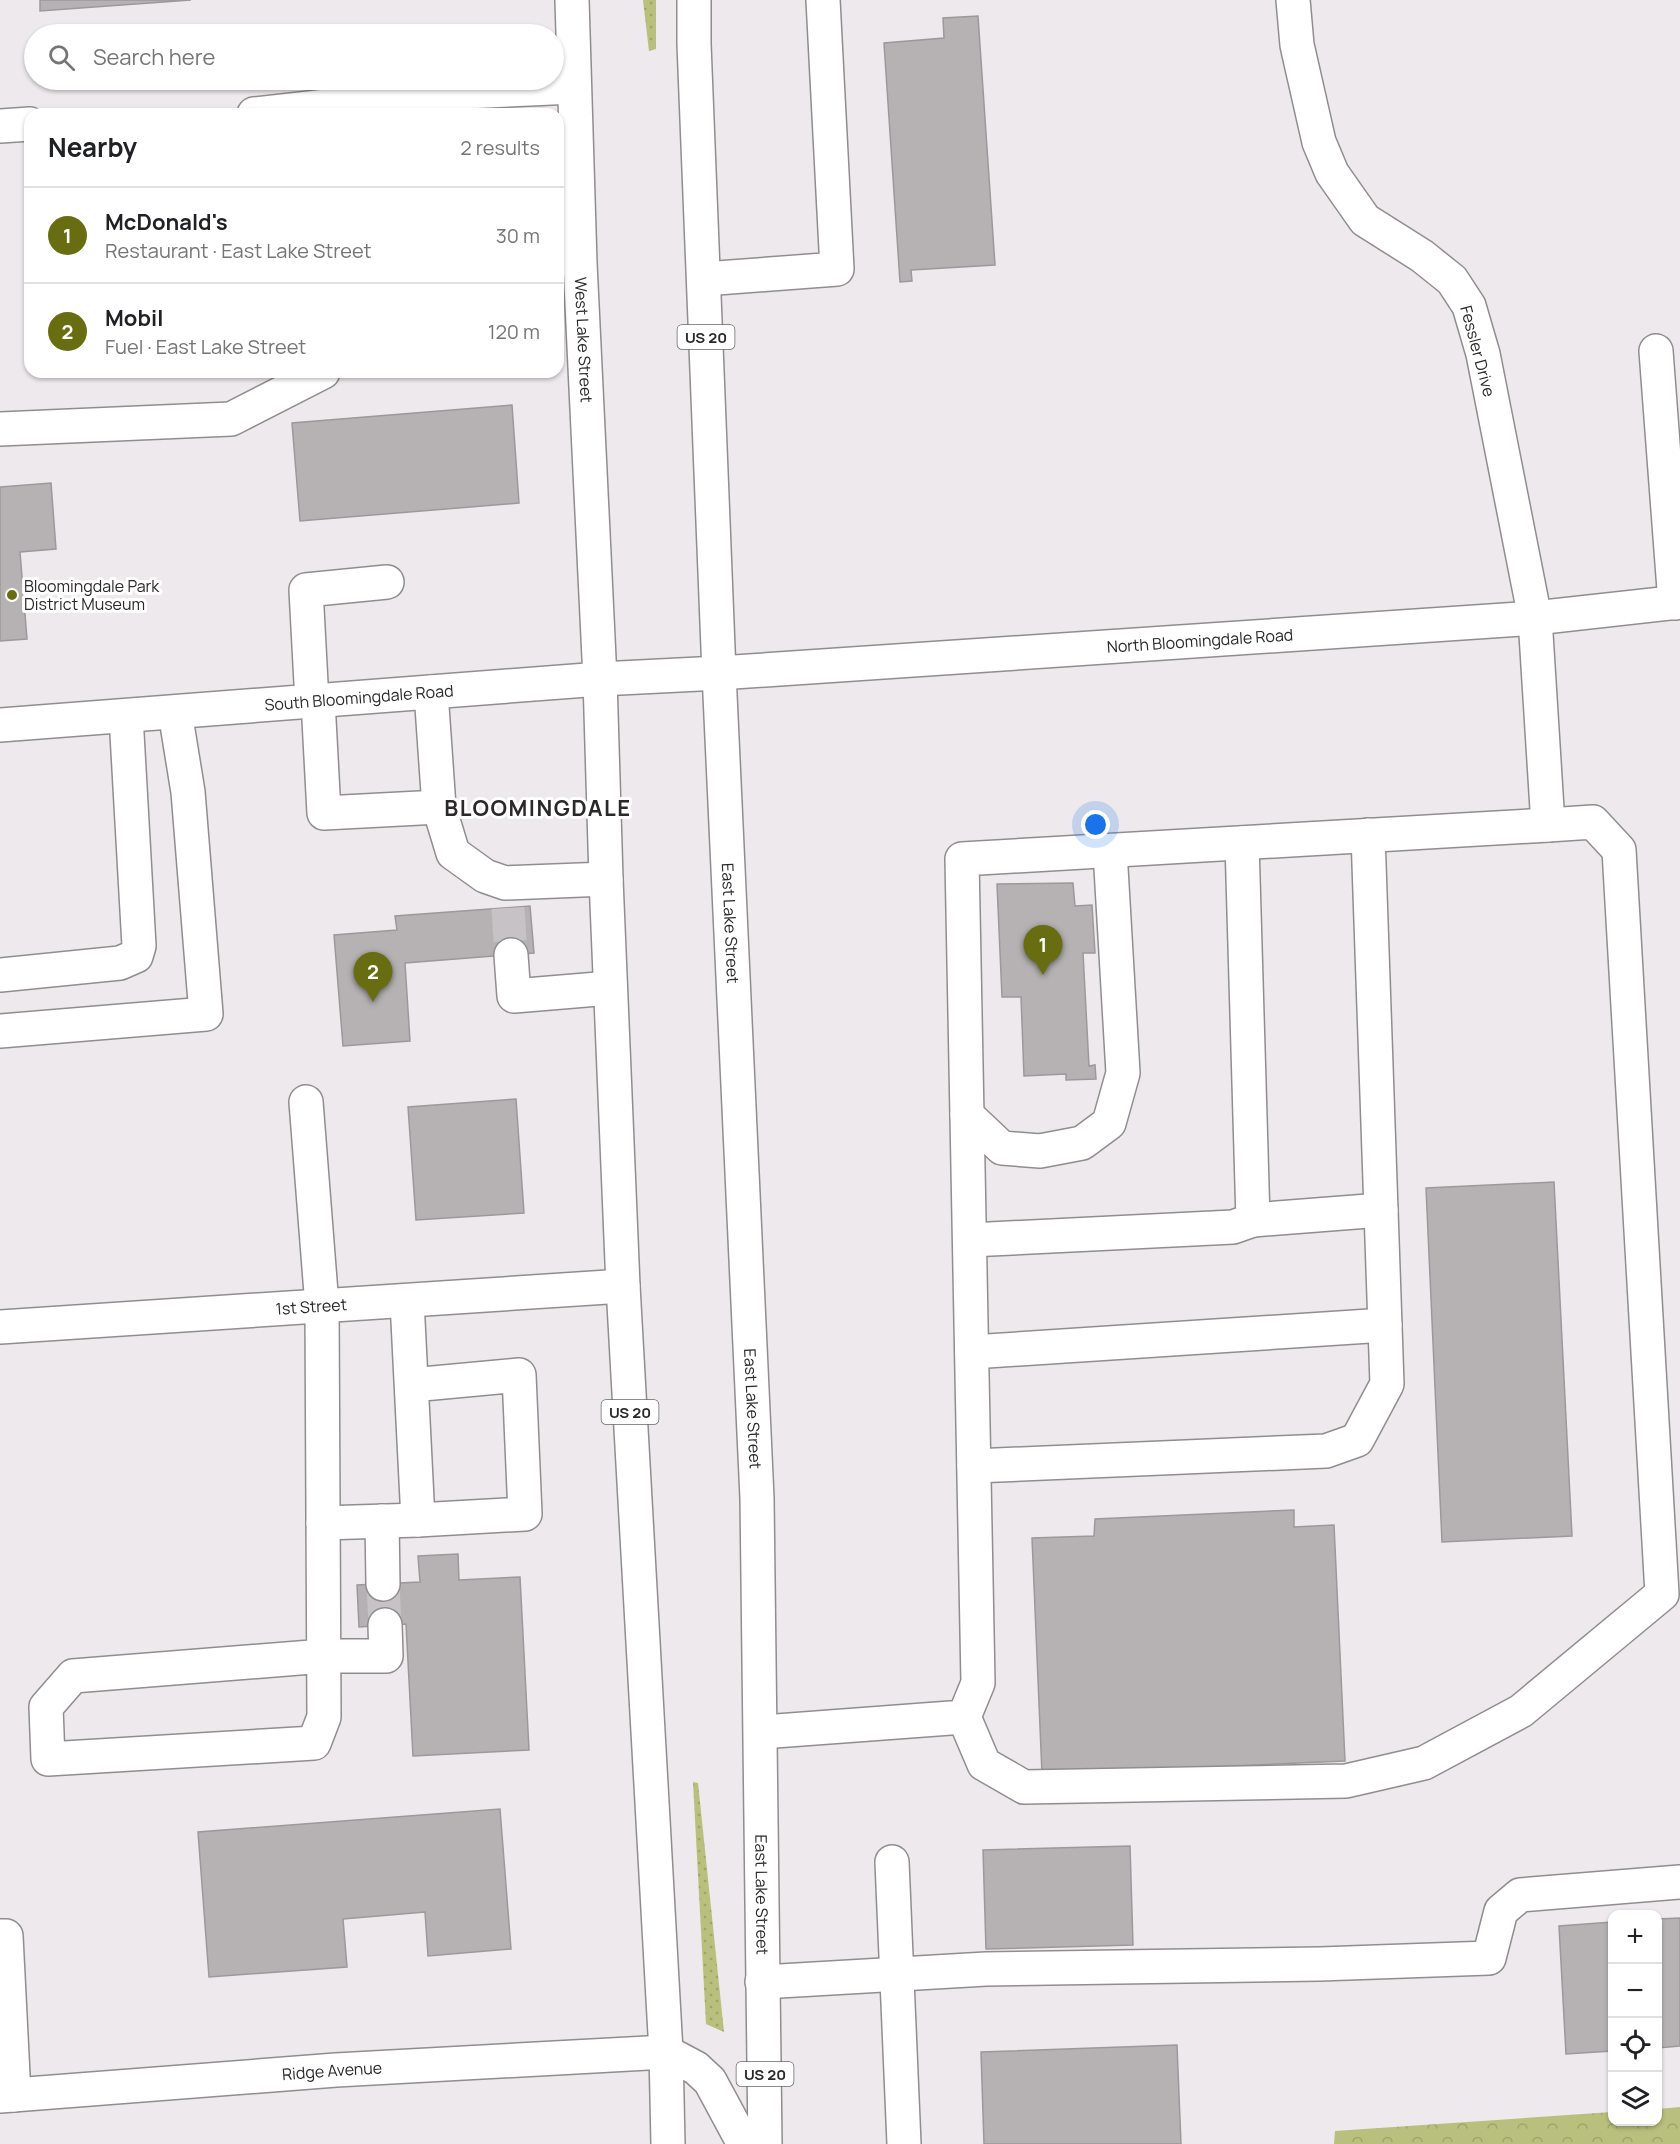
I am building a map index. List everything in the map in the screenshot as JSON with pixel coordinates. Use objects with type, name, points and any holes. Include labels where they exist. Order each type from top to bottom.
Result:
[{"type":"main road","name":"West Lake Street","points":[[572,0],[580,263],[600,679]]},
{"type":"main road","name":"US 20","points":[[694,0],[718,673]]},
{"type":"main road","points":[[704,279],[837,269],[823,0]]},
{"type":"main road","name":"Fessler Drive","points":[[1293,0],[1297,45],[1319,142],[1332,173],[1365,220],[1422,256],[1452,280],[1468,306],[1482,354],[1535,618],[1548,825]]},
{"type":"main road","points":[[564,88],[574,87]]},
{"type":"main road","points":[[368,108],[443,104],[551,90]]},
{"type":"main road","points":[[0,126],[24,124]]},
{"type":"main road","points":[[1656,351],[1678,602]]},
{"type":"main road","points":[[0,429],[231,419],[275,384],[299,378]]},
{"type":"main road","points":[[387,582],[306,590],[324,813],[439,807]]},
{"type":"main road","name":"North Bloomingdale Road","points":[[718,673],[1535,618],[1678,602]]},
{"type":"main road","name":"South Bloomingdale Road","points":[[0,725],[600,679],[718,673]]},
{"type":"main road","name":"East Lake Street","points":[[718,673],[757,1498],[765,2144]]},
{"type":"main road","name":"US 20","points":[[600,679],[622,1286],[666,2052],[668,2144]]},
{"type":"main road","points":[[431,692],[439,807],[453,853],[485,876],[507,896],[606,879]]},
{"type":"main road","points":[[0,1031],[206,1014],[188,792],[175,712]]},
{"type":"main road","points":[[0,975],[120,963],[136,956],[138,946],[126,716]]},
{"type":"main road","points":[[1593,822],[1619,850],[1662,1594],[1521,1711],[1424,1763],[1346,1781],[1024,1786],[984,1764],[964,1717],[978,1683],[962,859],[1368,836],[1593,822]]},
{"type":"main road","points":[[974,1466],[1326,1451],[1357,1440],[1387,1384],[1368,836]]},
{"type":"main road","points":[[1242,843],[1254,1220]]},
{"type":"main road","points":[[967,1115],[1002,1148],[1040,1151],[1082,1143],[1109,1123],[1123,1073],[1110,851]]},
{"type":"main road","points":[[511,955],[513,996],[610,988]]},
{"type":"main road","points":[[306,1102],[322,1306],[324,1656],[324,1717],[314,1743],[48,1758],[46,1707],[73,1676],[324,1656],[386,1656],[385,1625]]},
{"type":"main road","points":[[970,1240],[1233,1227],[1254,1220],[1381,1210]]},
{"type":"main road","name":"1st Street","points":[[0,1327],[622,1286]]},
{"type":"main road","points":[[408,1301],[418,1520]]},
{"type":"main road","points":[[972,1352],[1385,1325]]},
{"type":"main road","points":[[323,1523],[525,1514],[519,1375],[412,1385]]},
{"type":"main road","points":[[382,1521],[383,1584]]},
{"type":"main road","points":[[761,1732],[964,1717]]},
{"type":"main road","points":[[892,1862],[904,2144]]},
{"type":"main road","points":[[762,1982],[986,1969],[1320,1964],[1489,1958],[1501,1911],[1520,1894],[1680,1882]]},
{"type":"main road","points":[[0,1936],[6,1936],[7,2096]]},
{"type":"main road","points":[[666,2052],[696,2068],[710,2081],[744,2144]]},
{"type":"main road","name":"Ridge Avenue","points":[[7,2096],[336,2070],[666,2052]]},
{"type":"green space","points":[[643,0],[656,0],[656,49],[649,51]]},
{"type":"green space","points":[[693,1782],[698,1783],[724,2032],[706,2024]]},
{"type":"green space","points":[[1680,2107],[1680,2144],[1334,2144],[1335,2131],[1608,2112],[1608,2126],[1662,2126],[1662,2109]]},
{"type":"building","points":[[40,0],[191,0],[40,11]]},
{"type":"building","points":[[978,16],[995,265],[911,270],[912,281],[900,282],[884,43],[944,38],[943,18]]},
{"type":"building","points":[[512,405],[519,503],[300,521],[292,423]]},
{"type":"building","name":"Bloomingdale Park District Museum","points":[[51,483],[56,549],[20,552],[27,639],[0,641],[0,487]]},
{"type":"building","points":[[1073,883],[1075,906],[1092,905],[1095,953],[1083,953],[1089,1066],[1095,1065],[1096,1079],[1066,1080],[1066,1074],[1024,1076],[1021,997],[1002,997],[997,884]]},
{"type":"building","points":[[530,906],[534,953],[405,963],[410,1041],[343,1046],[334,935],[397,930],[395,916]]},
{"type":"building","points":[[516,1099],[524,1213],[416,1220],[408,1107]]},
{"type":"building","points":[[1554,1182],[1572,1536],[1442,1542],[1426,1188]]},
{"type":"building","points":[[1294,1510],[1294,1527],[1334,1525],[1345,1761],[1042,1774],[1032,1538],[1094,1536],[1095,1519]]},
{"type":"building","points":[[458,1554],[459,1580],[520,1577],[529,1750],[413,1756],[406,1624],[359,1627],[357,1585],[420,1582],[418,1556]]},
{"type":"building","points":[[500,1809],[511,1949],[428,1956],[425,1912],[343,1919],[347,1967],[209,1977],[198,1832]]},
{"type":"building","points":[[1130,1846],[1133,1945],[986,1949],[983,1850]]},
{"type":"building","points":[[1680,1918],[1680,2046],[1662,2048],[1662,1964],[1662,1919]]},
{"type":"building","points":[[1608,1922],[1608,2051],[1566,2054],[1559,1926]]},
{"type":"building","points":[[1177,2045],[1181,2144],[984,2144],[981,2052]]},
{"type":"tunnel","points":[[508,908],[511,955]]},
{"type":"tunnel","points":[[383,1584],[385,1625]]},
{"type":"place","name":"Bloomingdale Park District Museum","points":[[12,595]]},
{"type":"place","name":"McDonald's","points":[[1043,975]]},
{"type":"place","name":"Mobil","points":[[373,1002]]},
{"type":"district","name":"BLOOMINGDALE","points":[[538,808]]}]
